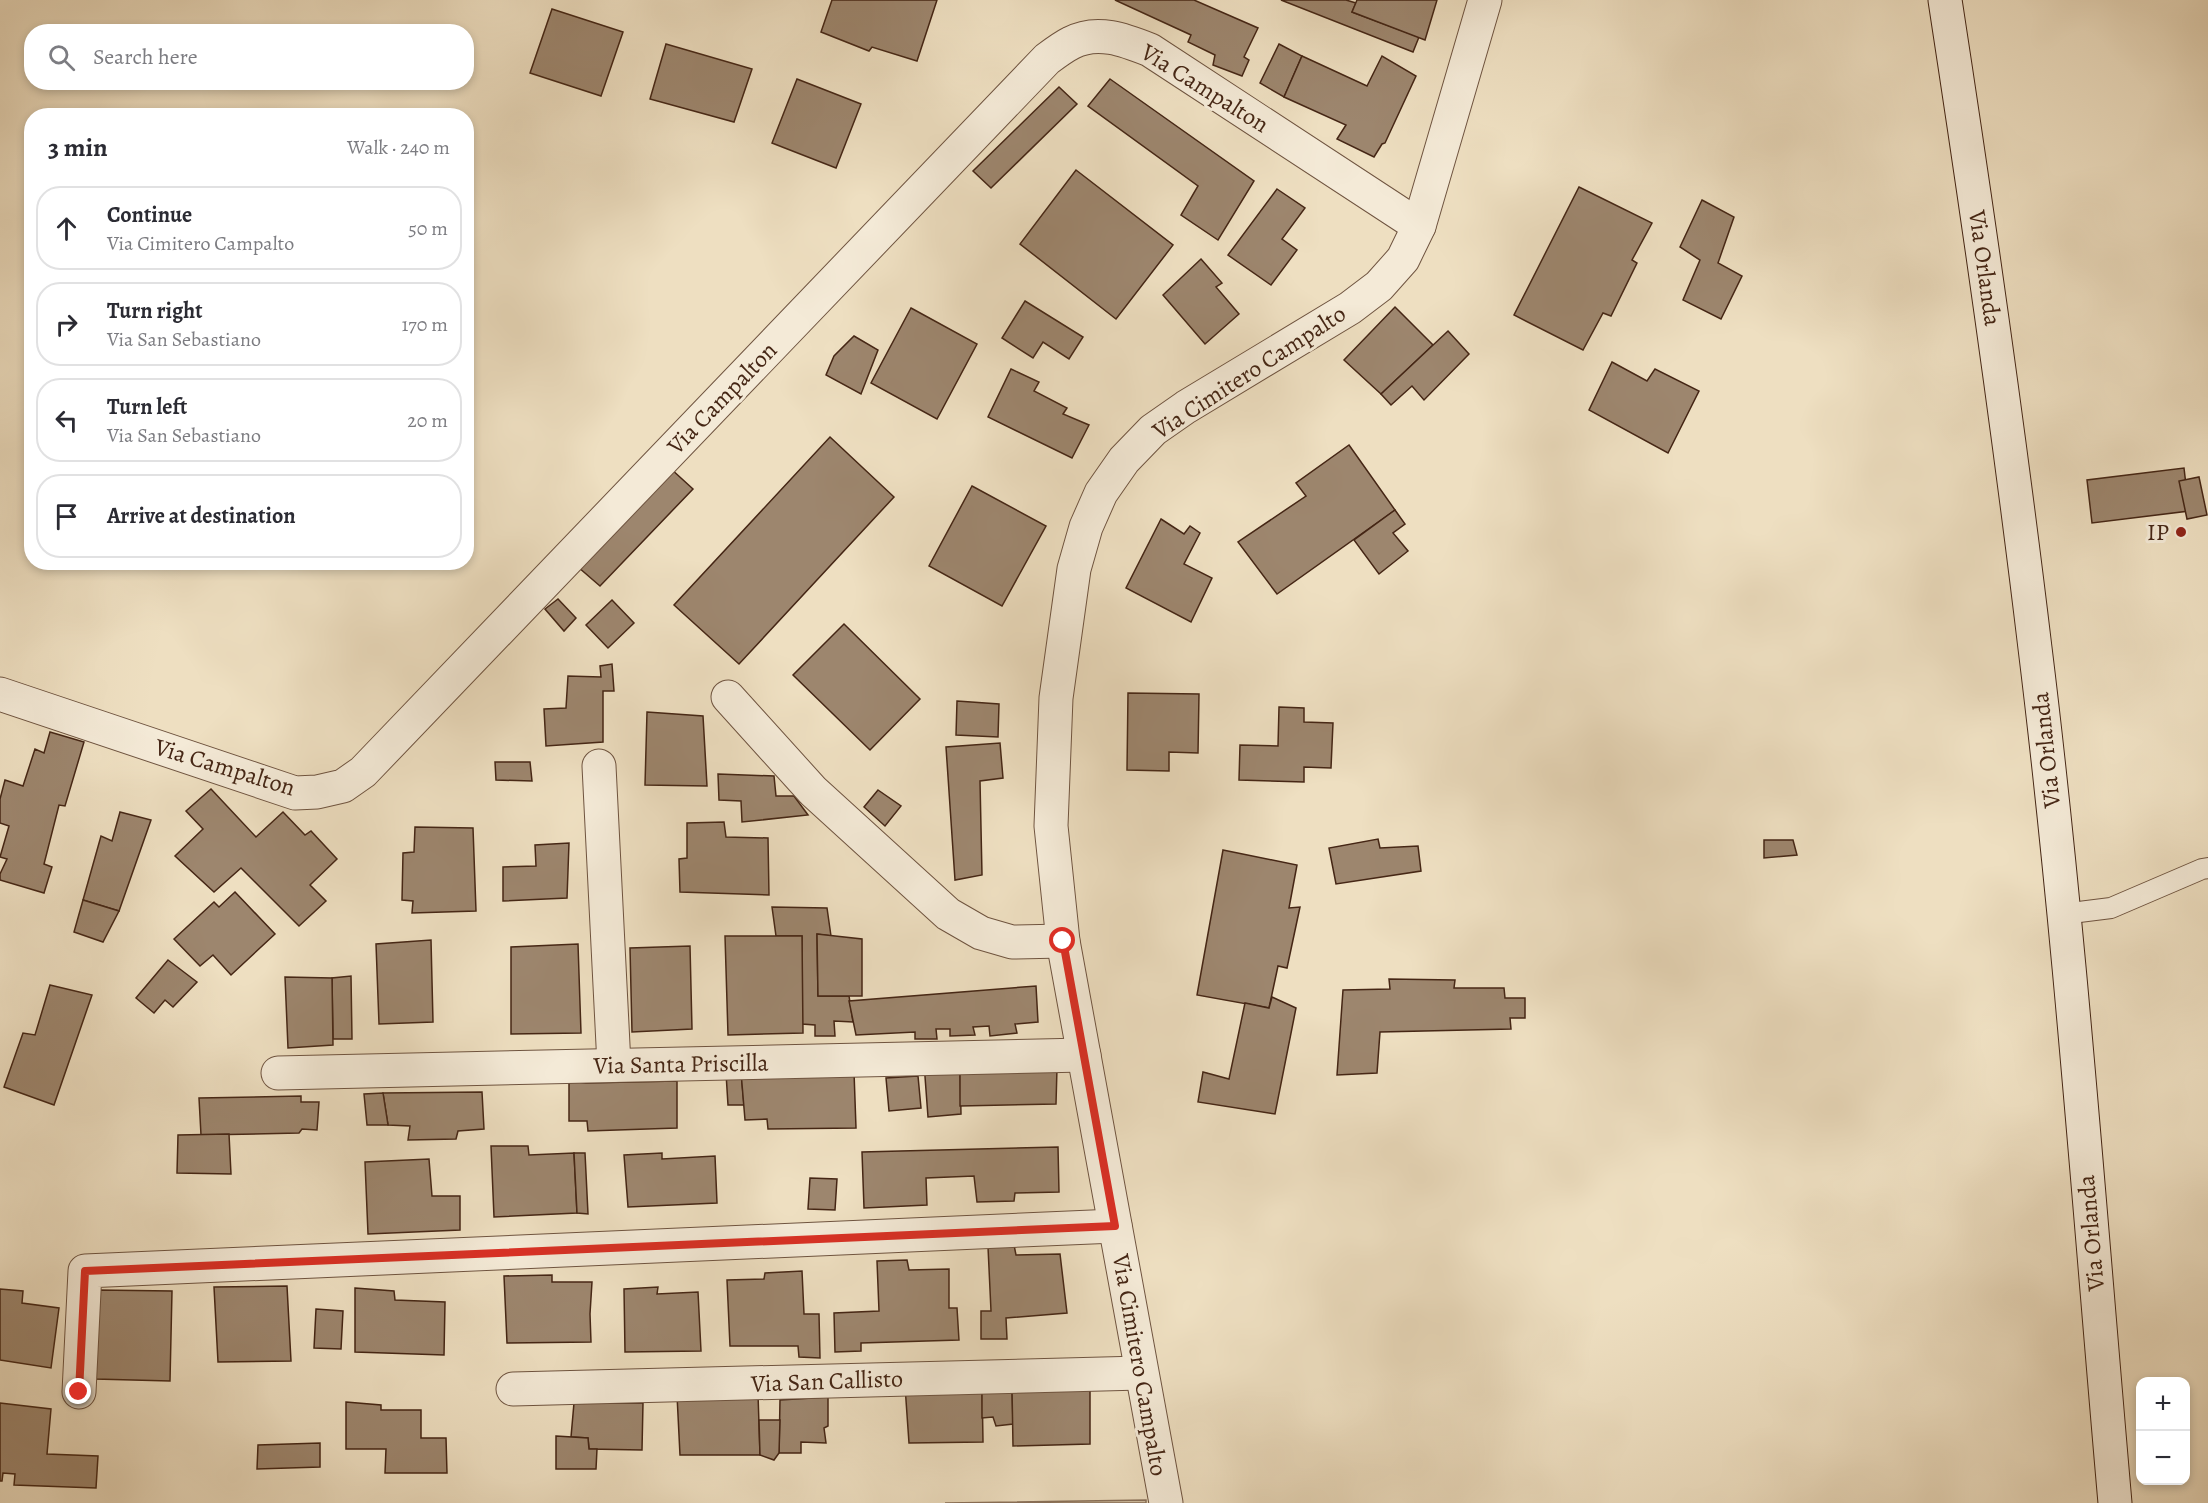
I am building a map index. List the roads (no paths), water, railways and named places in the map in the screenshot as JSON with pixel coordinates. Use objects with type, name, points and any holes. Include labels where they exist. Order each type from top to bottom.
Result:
[{"type":"street","name":"Via Cimitero Campalto","points":[[1166,1503],[1063,941],[1051,826],[1056,698],[1074,569],[1086,527],[1101,493],[1124,460],[1153,430],[1186,407],[1350,308],[1379,286],[1403,259],[1419,226],[1485,0]]},
{"type":"street","name":"Via Orlanda","points":[[1945,0],[1975,195],[2033,626],[2063,914],[2115,1503]]},
{"type":"street","name":"Via Campalton","points":[[0,694],[295,793],[317,792],[343,786],[363,772],[1047,59],[1073,42],[1099,36],[1124,39],[1150,50],[1419,226]]},
{"type":"street","points":[[728,697],[813,790],[948,914],[981,933],[1012,942],[1063,941]]},
{"type":"street","points":[[599,766],[614,1065]]},
{"type":"street","name":"Via Santa Priscilla","points":[[278,1073],[1084,1055]]},
{"type":"street","points":[[79,1392],[85,1271],[1115,1226]]},
{"type":"street","name":"Via San Callisto","points":[[513,1389],[1141,1373]]},
{"type":"lane","points":[[2063,914],[2111,908],[2202,868],[2208,868]]},
{"type":"place","name":"IP","points":[[2181,532]]}]
